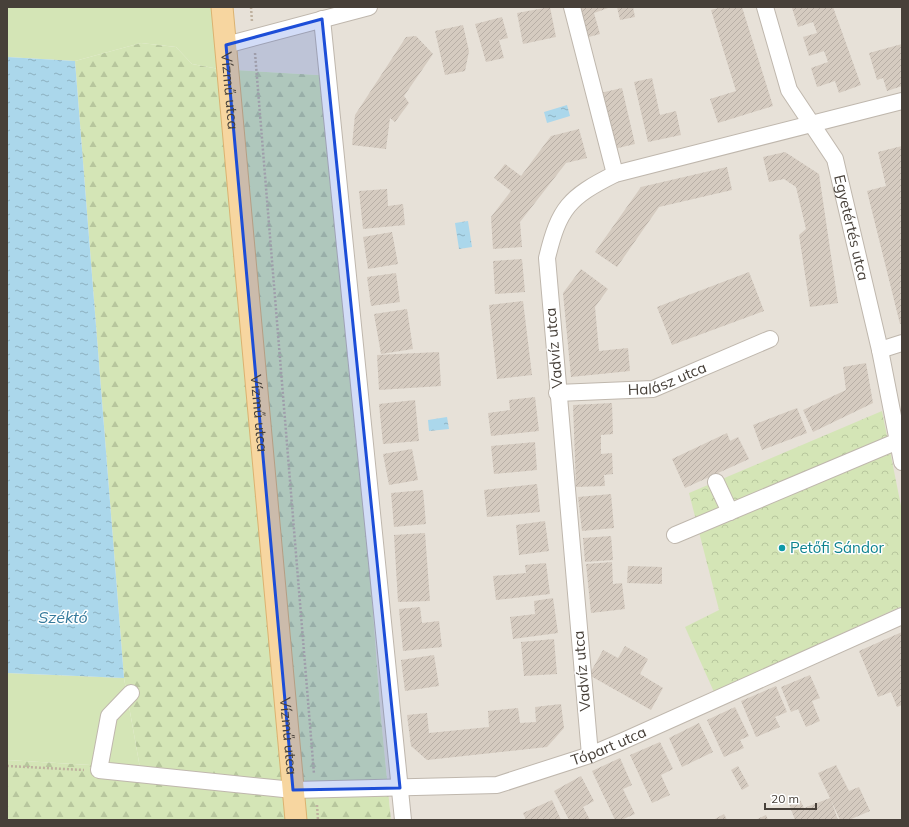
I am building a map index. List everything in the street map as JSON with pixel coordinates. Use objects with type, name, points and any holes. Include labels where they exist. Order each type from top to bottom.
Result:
[{"type":"main road","name":"Vízmű utca","points":[[222,7],[296,820]]},
{"type":"street","points":[[226,45],[369,7]]},
{"type":"street","points":[[572,7],[615,174]]},
{"type":"street","name":"Egyetértés utca","points":[[765,7],[790,90],[835,159],[880,350],[902,462]]},
{"type":"street","points":[[322,20],[403,820]]},
{"type":"street","name":"Vadvíz utca","points":[[590,755],[557,393],[547,258],[554,231],[566,206],[587,188],[615,174],[813,125],[902,101]]},
{"type":"street","name":"Halász utca","points":[[557,393],[653,389],[770,339]]},
{"type":"street","points":[[880,350],[902,343]]},
{"type":"street","points":[[675,535],[898,441]]},
{"type":"street","points":[[716,482],[730,512]]},
{"type":"street","name":"Tópart utca","points":[[99,770],[294,790],[497,785],[590,755],[902,616]]},
{"type":"street","points":[[99,770],[109,716],[131,693]]},
{"type":"path","points":[[251,7],[318,820]]},
{"type":"path","points":[[7,766],[99,770]]},
{"type":"highlighted area","points":[[322,19],[400,788],[293,790],[226,45]]},
{"type":"shaded area","points":[[214,7],[902,7],[902,820],[391,820],[380,707],[334,76],[219,69]]},
{"type":"green space","points":[[7,7],[214,7],[219,69],[192,64],[176,47],[141,43],[75,61],[7,57]]},
{"type":"green space","points":[[141,43],[176,47],[192,64],[219,69],[334,76],[380,707],[391,820],[7,820],[7,760],[140,768],[124,678],[75,61]]},
{"type":"green space","points":[[882,411],[902,511],[902,606],[714,692],[685,627],[719,610],[689,493]]},
{"type":"green space","points":[[7,673],[124,678],[140,768],[7,760]]},
{"type":"water","name":"Széktó","points":[[7,57],[75,61],[124,678],[7,673]]},
{"type":"water","points":[[567,105],[570,116],[547,123],[544,112]]},
{"type":"water","points":[[468,221],[472,247],[459,249],[455,223]]},
{"type":"water","points":[[447,417],[449,429],[429,431],[428,420]]},
{"type":"building","points":[[550,7],[556,37],[523,44],[517,13]]},
{"type":"building","points":[[577,7],[611,7],[594,13],[600,34],[585,38]]},
{"type":"building","points":[[617,7],[633,7],[635,17],[620,20]]},
{"type":"building","points":[[722,7],[742,7],[773,106],[718,123],[710,99],[736,91],[711,10]]},
{"type":"building","points":[[833,7],[861,85],[839,93],[835,81],[817,87],[811,68],[828,62],[824,51],[809,56],[803,37],[817,33],[813,22],[798,27],[792,8]]},
{"type":"building","points":[[502,17],[508,38],[499,40],[504,58],[486,62],[475,24]]},
{"type":"building","points":[[463,25],[469,51],[465,71],[445,75],[435,31]]},
{"type":"building","points":[[416,36],[433,54],[404,96],[409,103],[395,122],[390,118],[386,149],[352,145],[355,115],[406,37]]},
{"type":"building","points":[[902,44],[902,86],[887,91],[883,78],[877,80],[869,53]]},
{"type":"building","points":[[652,78],[660,115],[676,111],[681,135],[648,142],[634,82]]},
{"type":"building","points":[[622,88],[635,144],[614,149],[600,93]]},
{"type":"building","points":[[579,129],[587,158],[566,163],[520,222],[522,247],[493,249],[491,217],[511,191],[494,178],[505,164],[521,176],[551,136]]},
{"type":"building","points":[[902,146],[902,323],[900,324],[867,191],[886,186],[878,152]]},
{"type":"building","points":[[785,152],[819,174],[838,303],[810,307],[799,235],[806,229],[796,187],[784,179],[769,182],[763,157]]},
{"type":"building","points":[[727,167],[732,190],[659,207],[617,267],[595,252],[641,187]]},
{"type":"building","points":[[387,189],[388,206],[403,204],[405,225],[363,229],[359,191]]},
{"type":"building","points":[[392,232],[398,264],[368,269],[363,237]]},
{"type":"building","points":[[522,259],[525,292],[495,294],[493,261]]},
{"type":"building","points":[[581,269],[608,289],[595,307],[599,351],[628,348],[630,371],[571,377],[563,293]]},
{"type":"building","points":[[749,272],[764,311],[672,345],[657,307]]},
{"type":"building","points":[[396,273],[400,302],[371,306],[367,277]]},
{"type":"building","points":[[523,301],[532,375],[497,379],[489,305]]},
{"type":"building","points":[[407,309],[413,349],[381,354],[374,314]]},
{"type":"building","points":[[439,352],[441,386],[379,390],[377,355]]},
{"type":"building","points":[[866,363],[873,403],[813,432],[803,410],[846,390],[843,367]]},
{"type":"building","points":[[535,397],[539,431],[491,436],[488,413],[510,410],[509,400]]},
{"type":"building","points":[[415,400],[419,441],[383,444],[379,404]]},
{"type":"building","points":[[612,403],[613,434],[601,435],[601,454],[612,453],[613,474],[604,475],[605,486],[576,487],[573,405]]},
{"type":"building","points":[[797,408],[807,433],[762,450],[753,425]]},
{"type":"building","points":[[727,433],[730,441],[738,437],[749,459],[685,488],[672,459]]},
{"type":"building","points":[[535,442],[537,470],[494,474],[491,446]]},
{"type":"building","points":[[412,449],[418,480],[389,485],[383,454]]},
{"type":"building","points":[[537,484],[540,512],[487,517],[484,490]]},
{"type":"building","points":[[423,490],[426,524],[394,527],[391,493]]},
{"type":"building","points":[[611,494],[614,528],[582,531],[578,497]]},
{"type":"building","points":[[545,521],[549,551],[519,555],[516,525]]},
{"type":"building","points":[[425,533],[430,601],[398,602],[394,535]]},
{"type":"building","points":[[611,536],[613,560],[585,562],[583,538]]},
{"type":"building","points":[[612,562],[613,584],[622,583],[625,609],[591,613],[586,564]]},
{"type":"building","points":[[546,563],[550,594],[496,600],[493,576],[526,573],[525,565]]},
{"type":"building","points":[[628,566],[662,567],[662,584],[627,583]]},
{"type":"building","points":[[553,598],[558,633],[513,639],[510,617],[535,614],[534,601]]},
{"type":"building","points":[[420,607],[422,623],[439,621],[442,647],[403,651],[399,609]]},
{"type":"building","points":[[902,632],[902,705],[897,707],[891,692],[878,697],[859,651]]},
{"type":"building","points":[[554,639],[557,674],[524,676],[521,642]]},
{"type":"building","points":[[625,646],[648,659],[640,674],[663,688],[651,710],[589,675],[603,650],[618,658]]},
{"type":"building","points":[[434,655],[439,686],[405,691],[401,660]]},
{"type":"building","points":[[810,675],[820,698],[812,701],[820,721],[806,727],[798,709],[791,712],[781,687]]},
{"type":"building","points":[[776,686],[787,712],[775,717],[780,727],[756,737],[741,701]]},
{"type":"building","points":[[561,704],[564,728],[547,747],[427,760],[411,746],[407,715],[427,713],[429,733],[489,727],[488,711],[518,708],[520,723],[536,722],[535,707]]},
{"type":"building","points":[[735,707],[749,736],[740,740],[744,748],[724,757],[707,720]]},
{"type":"building","points":[[699,723],[713,752],[682,767],[669,738]]},
{"type":"building","points":[[660,742],[673,769],[661,775],[670,795],[652,803],[630,755]]},
{"type":"building","points":[[620,758],[632,785],[623,789],[635,814],[621,820],[615,820],[592,771]]},
{"type":"building","points":[[836,765],[849,791],[859,787],[870,811],[849,820],[840,820],[831,800],[838,820],[795,820],[789,804],[800,800],[804,808],[830,798],[818,773]]},
{"type":"building","points":[[738,766],[749,786],[742,790],[731,770]]},
{"type":"building","points":[[581,776],[594,801],[583,807],[590,820],[569,820],[554,791]]},
{"type":"building","points":[[552,800],[561,820],[526,820],[523,813]]},
{"type":"building","points":[[724,814],[727,820],[713,820]]},
{"type":"building","points":[[766,815],[768,820],[755,820]]},
{"type":"place","name":"Petőfi Sándor","points":[[782,548]]}]
